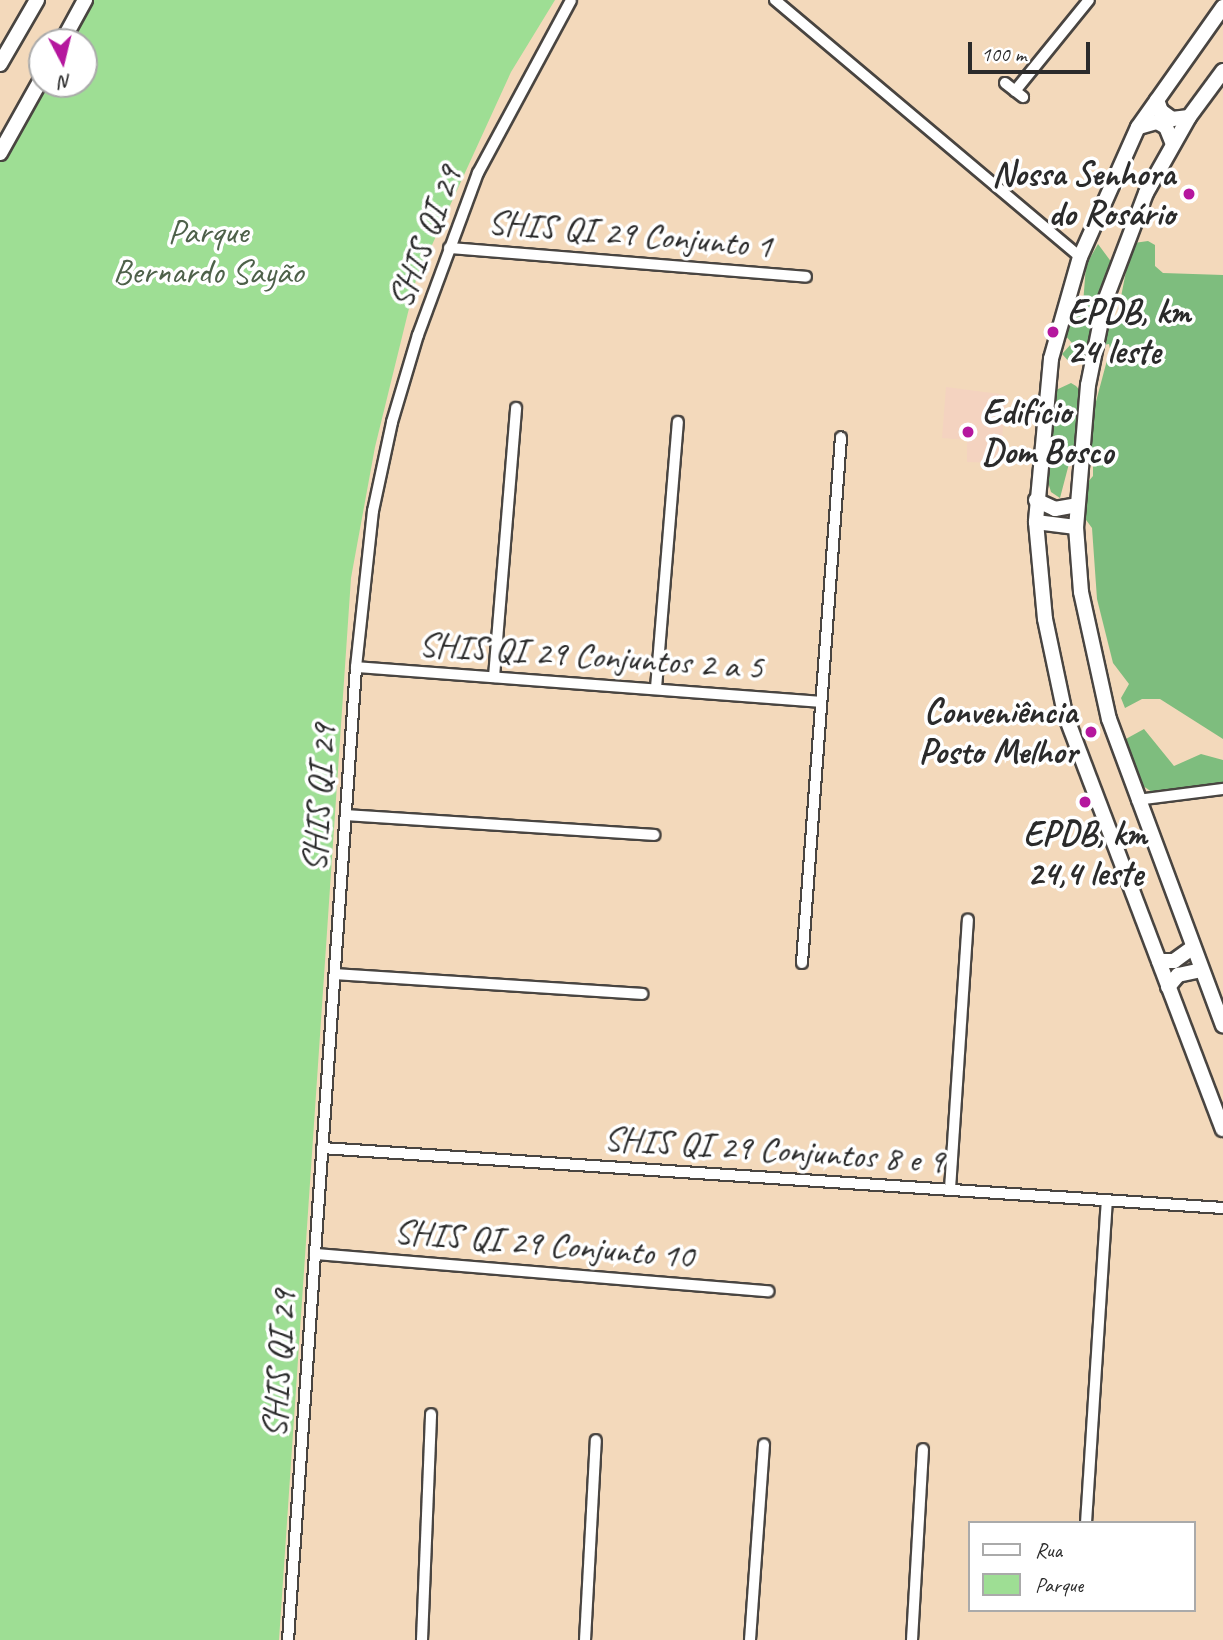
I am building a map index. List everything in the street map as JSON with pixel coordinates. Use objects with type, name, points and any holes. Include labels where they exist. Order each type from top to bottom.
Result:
[{"type":"main road","points":[[0,64],[37,0]]},
{"type":"main road","points":[[70,28],[85,0]]},
{"type":"main road","points":[[1223,7],[1138,127],[1080,257],[1051,359],[1036,500],[1045,619],[1065,714],[1223,1129]]},
{"type":"main road","points":[[1223,71],[1189,117],[1141,203],[1105,301],[1088,385],[1076,527],[1090,642],[1137,800],[1223,1026]]},
{"type":"main road","points":[[0,153],[31,98]]},
{"type":"main road","points":[[1157,100],[1161,111],[1172,119],[1189,117]]},
{"type":"main road","points":[[1138,127],[1157,122],[1166,127],[1173,144]]},
{"type":"main road","points":[[1036,500],[1055,509],[1077,505]]},
{"type":"main road","points":[[1036,522],[1076,527]]},
{"type":"main road","points":[[1159,961],[1174,961],[1192,948]]},
{"type":"main road","points":[[1168,987],[1178,975],[1200,970]]},
{"type":"street","name":"SHIS QI 29","points":[[288,1640],[356,667],[373,511],[392,422],[449,248],[478,173],[571,0]]},
{"type":"street","points":[[775,0],[1080,257]]},
{"type":"street","points":[[1014,90],[1089,0]]},
{"type":"street","name":"SHIS QI 29 Conjunto 1","points":[[449,248],[806,277]]},
{"type":"street","points":[[494,677],[516,408]]},
{"type":"street","points":[[656,688],[678,422]]},
{"type":"street","points":[[802,963],[841,437]]},
{"type":"street","name":"SHIS QI 29 Conjuntos 2 a 5","points":[[356,667],[821,702]]},
{"type":"street","points":[[1137,800],[1223,789]]},
{"type":"street","points":[[346,815],[654,835]]},
{"type":"street","points":[[950,1189],[968,920]]},
{"type":"street","points":[[335,974],[642,994]]},
{"type":"street","name":"SHIS QI 29 Conjuntos 8 e 9","points":[[322,1149],[1223,1208]]},
{"type":"street","points":[[1086,1521],[1107,1202]]},
{"type":"street","name":"SHIS QI 29 Conjunto 10","points":[[315,1254],[768,1291]]},
{"type":"street","points":[[422,1640],[431,1414]]},
{"type":"street","points":[[586,1640],[596,1440]]},
{"type":"street","points":[[750,1640],[764,1444]]},
{"type":"street","points":[[912,1640],[923,1448]]},
{"type":"shaded area","points":[[946,387],[1007,395],[999,463],[967,462],[967,440],[942,438]]},
{"type":"green space","name":"Parque Bernardo Sayão","points":[[84,0],[555,0],[511,72],[416,280],[375,447],[351,578],[279,1640],[0,1640],[0,145],[32,98],[98,98],[98,28],[68,28]]},
{"type":"green space","points":[[1148,241],[1155,245],[1155,266],[1163,273],[1223,275],[1223,739],[1160,699],[1142,699],[1125,708],[1121,698],[1129,684],[1113,663],[1097,599],[1092,528],[1078,509],[1082,489],[1093,476],[1093,460],[1084,453],[1071,456],[1060,498],[1051,492],[1048,482],[1056,390],[1071,383],[1076,386],[1083,394],[1090,424],[1110,349],[1109,344],[1104,345],[1073,366],[1062,354],[1072,343],[1064,334],[1070,315],[1083,304],[1086,265],[1098,244],[1115,267],[1106,332],[1118,312],[1130,251],[1134,243]]},
{"type":"green space","points":[[1144,729],[1174,766],[1201,754],[1223,760],[1223,786],[1152,792],[1143,786],[1124,740]]},
{"type":"place","name":"Nossa Senhora do Rosário","points":[[1189,194]]},
{"type":"place","name":"EPDB, km 24 leste","points":[[1053,332]]},
{"type":"place","name":"Edifício Dom Bosco","points":[[968,432]]},
{"type":"place","name":"Conveniência Posto Melhor","points":[[1091,732]]},
{"type":"place","name":"EPDB, km 24,4 leste","points":[[1085,802]]}]
